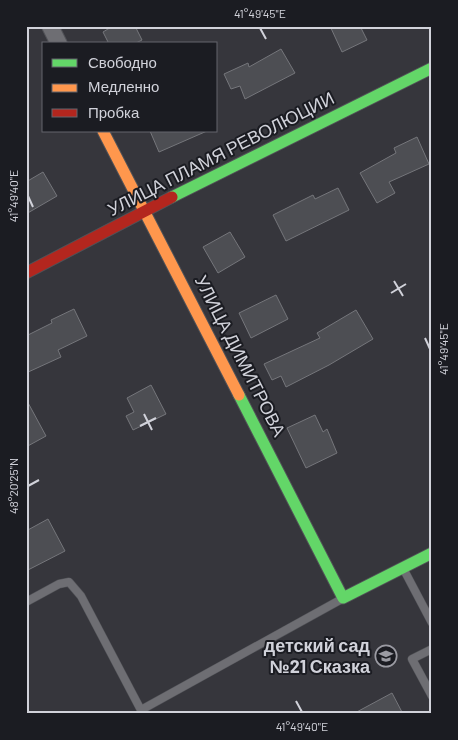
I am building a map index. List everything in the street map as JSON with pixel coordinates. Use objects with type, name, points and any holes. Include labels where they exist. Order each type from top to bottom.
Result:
[{"type":"street","points":[[50,26],[58,42]]},
{"type":"street","name":"УЛИЦА ПЛАМЯ РЕВОЛЮЦИИ","points":[[26,273],[143,212],[432,68]]},
{"type":"street","name":"УЛИЦА ДИМИТРОВА","points":[[103,132],[343,598]]},
{"type":"street","points":[[343,598],[432,553]]},
{"type":"lane","points":[[403,568],[432,623]]},
{"type":"lane","points":[[26,602],[59,584],[69,582],[81,596],[142,712],[343,598]]},
{"type":"lane","points":[[432,649],[412,659],[432,696]]},
{"type":"building","points":[[113,26],[135,26],[142,40],[138,42],[108,42],[103,32]]},
{"type":"building","points":[[330,26],[360,26],[367,40],[342,52]]},
{"type":"building","points":[[281,49],[295,73],[245,99],[240,86],[231,89],[224,74],[248,63],[249,67]]},
{"type":"building","points":[[150,132],[205,132],[159,152]]},
{"type":"building","points":[[417,137],[429,164],[389,182],[395,193],[377,203],[360,173],[396,153],[394,148]]},
{"type":"building","points":[[43,172],[57,196],[26,214],[26,182]]},
{"type":"building","points":[[338,188],[349,210],[286,241],[273,215],[313,195],[315,199]]},
{"type":"building","points":[[230,232],[245,257],[218,273],[203,247]]},
{"type":"building","points":[[276,295],[288,319],[251,338],[239,313]]},
{"type":"building","points":[[74,309],[87,336],[58,350],[61,357],[26,373],[26,336],[52,323],[51,320]]},
{"type":"building","points":[[356,310],[373,339],[329,365],[286,387],[281,376],[272,380],[264,364],[320,338],[317,333]]},
{"type":"building","points":[[151,385],[166,414],[133,430],[126,416],[134,412],[127,398]]},
{"type":"building","points":[[26,399],[46,436],[26,447]]},
{"type":"building","points":[[315,415],[323,432],[327,429],[337,453],[306,468],[287,428]]},
{"type":"building","points":[[48,519],[65,551],[26,571],[26,531]]},
{"type":"building","points":[[392,693],[403,714],[353,714]]},
{"type":"traffic: fast","points":[[172,197],[432,68]]},
{"type":"traffic: fast","points":[[239,395],[343,598],[432,553]]},
{"type":"traffic: slow","points":[[104,132],[239,395]]},
{"type":"traffic: jam","points":[[26,273],[172,197]]},
{"type":"place","name":"детский сад №21 Сказка","points":[[386,656]]}]
